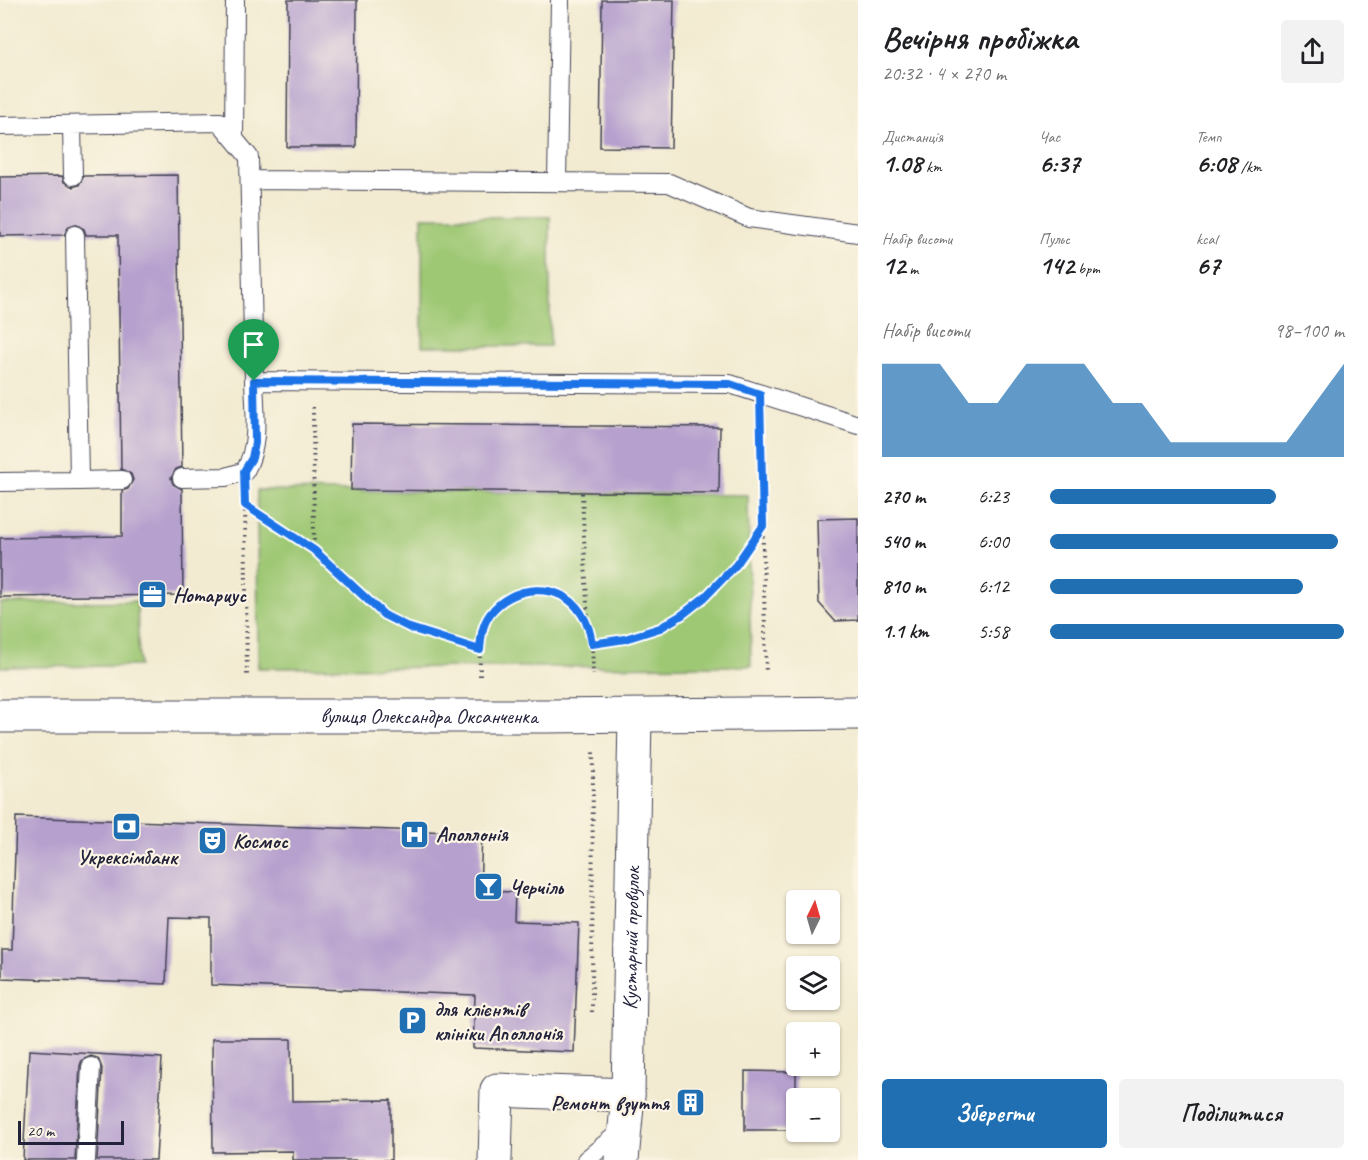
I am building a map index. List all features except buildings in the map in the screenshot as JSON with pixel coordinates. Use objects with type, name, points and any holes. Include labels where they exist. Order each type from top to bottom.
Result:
[{"type":"main road","name":"вулиця Олександра Оксанченка","points":[[0,716],[635,716],[858,713]]},
{"type":"main road","name":"Кустарний провулок","points":[[622,1160],[628,1095],[635,716]]},
{"type":"main road","points":[[495,1160],[497,1090],[628,1095]]},
{"type":"lane","points":[[234,138],[235,0]]},
{"type":"lane","points":[[557,182],[560,0]]},
{"type":"lane","points":[[0,126],[220,122],[249,157],[255,443],[252,458],[244,471],[226,477],[182,478]]},
{"type":"lane","points":[[72,125],[73,176]]},
{"type":"lane","points":[[250,180],[669,183],[749,218],[858,233]]},
{"type":"lane","points":[[75,235],[79,481]]},
{"type":"lane","points":[[254,381],[730,384],[858,425]]},
{"type":"lane","points":[[0,482],[122,480]]},
{"type":"lane","points":[[86,1160],[91,1067]]},
{"type":"lane","points":[[586,1160],[625,1128]]},
{"type":"path","points":[[313,382],[314,550]]},
{"type":"path","points":[[760,394],[766,674]]},
{"type":"path","points":[[244,471],[247,678]]},
{"type":"path","points":[[582,493],[588,626],[592,644],[593,675]]},
{"type":"path","points":[[245,505],[314,550],[384,615],[410,628],[480,650]]},
{"type":"path","points":[[592,644],[625,639],[660,628],[682,615],[705,597],[736,565],[763,526]]},
{"type":"path","points":[[480,676],[482,632],[488,616],[500,603],[515,593],[533,590],[550,592],[567,599],[580,611],[588,626]]},
{"type":"path","points":[[592,1023],[593,741]]},
{"type":"green space","points":[[422,217],[550,217],[550,346],[422,346]]},
{"type":"green space","points":[[257,490],[748,495],[751,666],[258,668]]},
{"type":"green space","points":[[137,601],[139,666],[0,667],[0,603]]},
{"type":"place","name":"Нотариус","points":[[152,595]]},
{"type":"place","name":"Укрексімбанк","points":[[127,826]]},
{"type":"place","name":"Аполлонія","points":[[415,834]]},
{"type":"place","name":"Космос","points":[[212,841]]},
{"type":"place","name":"Черчіль","points":[[488,887]]},
{"type":"place","name":"для клієнтів клініки Аполлонія","points":[[413,1021]]},
{"type":"place","name":"Ремонт взуття","points":[[690,1103]]},
{"type":"route","points":[[254,381],[730,384],[760,394],[763,526],[736,565],[705,597],[660,628],[625,639],[592,644],[588,626],[580,611],[567,599],[550,592],[533,590],[515,593],[500,603],[488,616],[482,632],[480,650],[410,628],[384,615],[314,550],[245,505],[244,471],[252,458],[255,443],[254,381]]}]
